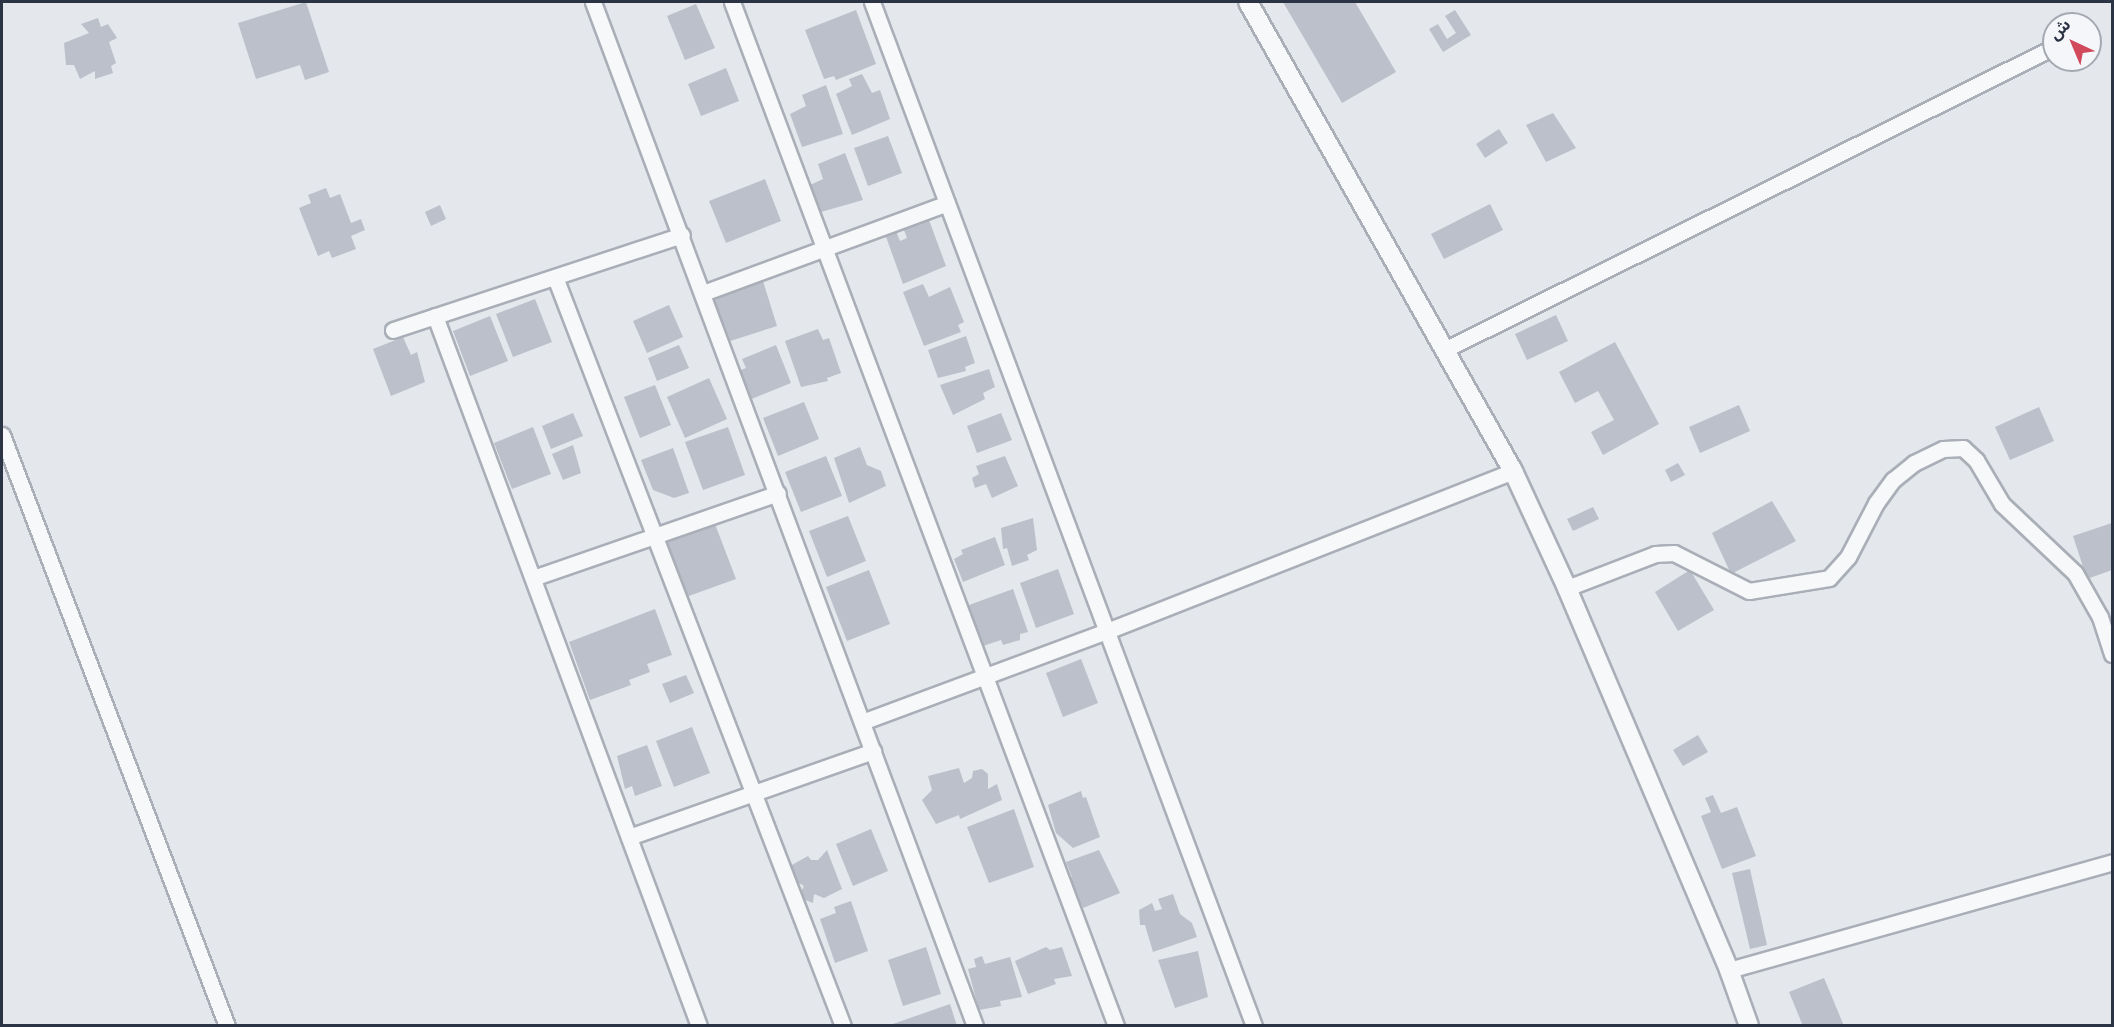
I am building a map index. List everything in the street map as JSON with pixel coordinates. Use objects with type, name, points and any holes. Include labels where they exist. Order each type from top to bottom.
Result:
[{"type":"street","points":[[593,2],[682,235],[975,1026]]},
{"type":"street","points":[[732,2],[1116,1026]]},
{"type":"street","points":[[872,2],[1254,1026]]},
{"type":"street","points":[[1248,2],[1513,471],[1567,588],[1730,970],[1749,1026]]},
{"type":"street","points":[[1446,349],[2042,53]]},
{"type":"street","points":[[703,293],[824,246],[947,203]]},
{"type":"street","points":[[393,330],[682,235]]},
{"type":"street","points":[[555,277],[843,1026]]},
{"type":"street","points":[[435,316],[699,1026]]},
{"type":"street","points":[[2,435],[227,1026]]},
{"type":"street","points":[[1567,588],[1655,554],[1674,553],[1749,591],[1829,578],[1848,557],[1876,503],[1893,480],[1914,463],[1943,449],[1963,448],[1976,460],[2002,504],[2075,573],[2100,617],[2112,654]]},
{"type":"street","points":[[862,722],[1107,631],[1513,471]]},
{"type":"street","points":[[533,578],[656,538],[778,493]]},
{"type":"street","points":[[629,837],[873,751]]},
{"type":"street","points":[[1730,970],[2112,861]]},
{"type":"street","points":[[1730,970],[1735,1026]]},
{"type":"building","points":[[306,2],[329,72],[305,80],[300,65],[256,79],[238,23]]},
{"type":"building","points":[[1283,2],[1355,2],[1396,72],[1342,103]]},
{"type":"building","points":[[696,4],[715,48],[685,60],[667,16]]},
{"type":"building","points":[[856,10],[876,64],[836,80],[834,76],[824,79],[805,30]]},
{"type":"building","points":[[1455,10],[1471,35],[1443,52],[1429,29],[1438,24],[1447,39],[1456,33],[1445,16]]},
{"type":"building","points":[[98,18],[101,27],[108,24],[117,38],[109,42],[116,63],[111,66],[113,73],[95,79],[95,71],[80,79],[74,65],[66,65],[64,43],[89,33],[81,24]]},
{"type":"building","points":[[726,68],[739,101],[701,116],[688,84]]},
{"type":"building","points":[[862,74],[872,93],[880,90],[890,119],[852,135],[836,94],[852,86],[849,79]]},
{"type":"building","points":[[826,85],[843,134],[802,147],[790,114],[806,106],[802,95]]},
{"type":"building","points":[[1553,113],[1576,148],[1546,162],[1526,125]]},
{"type":"building","points":[[1499,129],[1508,143],[1485,158],[1476,144]]},
{"type":"building","points":[[888,136],[902,173],[868,186],[854,148]]},
{"type":"building","points":[[845,153],[863,200],[821,212],[810,185],[823,179],[818,164]]},
{"type":"building","points":[[765,179],[781,221],[726,243],[709,201]]},
{"type":"building","points":[[326,188],[330,198],[340,194],[351,223],[361,219],[365,230],[351,236],[356,249],[332,258],[329,251],[318,256],[299,208],[311,203],[308,195]]},
{"type":"building","points":[[1490,204],[1503,230],[1444,259],[1431,234]]},
{"type":"building","points":[[440,205],[446,219],[431,226],[425,212]]},
{"type":"building","points":[[929,220],[946,266],[903,284],[885,234],[896,231],[900,241],[907,238],[904,230]]},
{"type":"building","points":[[762,278],[777,326],[727,342],[712,295]]},
{"type":"building","points":[[923,284],[929,297],[950,287],[964,322],[958,325],[961,332],[924,346],[903,292]]},
{"type":"building","points":[[535,299],[552,342],[513,357],[496,314]]},
{"type":"building","points":[[669,305],[683,337],[647,353],[633,321]]},
{"type":"building","points":[[1556,315],[1568,341],[1527,360],[1515,334]]},
{"type":"building","points":[[490,316],[508,361],[470,376],[453,331]]},
{"type":"building","points":[[818,329],[823,340],[829,338],[841,373],[827,378],[828,381],[801,387],[785,341]]},
{"type":"building","points":[[966,336],[975,363],[965,367],[966,371],[938,378],[928,350]]},
{"type":"building","points":[[403,337],[411,355],[417,352],[425,382],[391,396],[373,349]]},
{"type":"building","points":[[1615,342],[1659,424],[1603,455],[1591,432],[1614,420],[1598,391],[1575,403],[1559,372]]},
{"type":"building","points":[[679,345],[689,368],[657,381],[648,358]]},
{"type":"building","points":[[776,345],[791,383],[749,400],[738,371],[746,368],[742,359]]},
{"type":"building","points":[[989,369],[995,387],[983,393],[985,399],[953,415],[940,385]]},
{"type":"building","points":[[709,378],[727,419],[685,438],[667,397]]},
{"type":"building","points":[[655,385],[671,425],[640,438],[624,397]]},
{"type":"building","points":[[804,402],[819,439],[778,456],[763,418]]},
{"type":"building","points":[[1739,405],[1750,431],[1700,453],[1689,427]]},
{"type":"building","points":[[2039,407],[2054,441],[2010,460],[1995,427]]},
{"type":"building","points":[[573,413],[583,436],[551,449],[542,426]]},
{"type":"building","points":[[1001,413],[1012,440],[977,453],[967,426]]},
{"type":"building","points":[[533,427],[551,474],[512,489],[494,443]]},
{"type":"building","points":[[728,427],[745,475],[703,490],[685,442]]},
{"type":"building","points":[[573,445],[581,473],[563,480],[552,454]]},
{"type":"building","points":[[860,447],[867,465],[881,471],[886,486],[849,503],[834,458]]},
{"type":"building","points":[[673,448],[689,493],[674,498],[653,490],[641,460]]},
{"type":"building","points":[[826,456],[842,496],[801,512],[785,472]]},
{"type":"building","points":[[1005,456],[1018,486],[992,498],[986,484],[975,488],[972,478],[979,474],[976,466]]},
{"type":"building","points":[[1678,463],[1685,475],[1671,482],[1665,470]]},
{"type":"building","points":[[1772,501],[1796,541],[1731,574],[1712,533]]},
{"type":"building","points":[[1593,507],[1599,519],[1573,531],[1567,519]]},
{"type":"building","points":[[848,516],[866,561],[827,577],[809,531]]},
{"type":"building","points":[[1033,518],[1037,550],[1027,555],[1029,560],[1012,566],[1007,548],[1003,549],[1001,528]]},
{"type":"building","points":[[2112,523],[2112,570],[2087,579],[2073,536]]},
{"type":"building","points":[[715,524],[736,579],[686,597],[666,542]]},
{"type":"building","points":[[995,537],[1005,565],[963,582],[954,559],[963,554],[961,550]]},
{"type":"building","points":[[1058,569],[1074,614],[1036,628],[1020,583]]},
{"type":"building","points":[[869,570],[890,624],[847,641],[826,587]]},
{"type":"building","points":[[1690,570],[1714,610],[1678,631],[1655,592]]},
{"type":"building","points":[[1013,589],[1028,632],[1020,634],[1020,640],[1003,645],[1001,640],[983,646],[969,605]]},
{"type":"building","points":[[655,609],[672,655],[647,664],[650,672],[629,680],[631,685],[590,700],[569,642]]},
{"type":"building","points":[[1081,659],[1098,703],[1063,717],[1046,673]]},
{"type":"building","points":[[686,675],[694,693],[670,703],[662,684]]},
{"type":"building","points":[[692,727],[710,773],[674,787],[656,741]]},
{"type":"building","points":[[1698,735],[1708,752],[1683,766],[1673,750]]},
{"type":"building","points":[[647,745],[662,786],[635,796],[632,786],[625,789],[617,756]]},
{"type":"building","points":[[959,768],[964,783],[972,778],[973,771],[982,769],[988,774],[988,789],[997,784],[1002,800],[960,819],[959,815],[936,824],[922,800],[932,790],[928,776]]},
{"type":"building","points":[[1081,791],[1083,798],[1086,797],[1100,837],[1073,848],[1056,833],[1048,805]]},
{"type":"building","points":[[1713,795],[1721,813],[1737,807],[1756,856],[1722,869],[1701,816],[1711,812],[1705,798]]},
{"type":"building","points":[[1014,809],[1034,867],[989,883],[967,827]]},
{"type":"building","points":[[871,829],[888,871],[853,886],[836,844]]},
{"type":"building","points":[[827,850],[842,889],[824,898],[814,894],[813,903],[798,897],[804,886],[792,879],[790,866],[808,856],[811,860],[818,860]]},
{"type":"building","points":[[1099,850],[1120,893],[1083,908],[1074,887],[1068,887],[1066,880],[1072,877],[1066,862]]},
{"type":"building","points":[[1750,869],[1767,945],[1750,949],[1732,873]]},
{"type":"building","points":[[1173,894],[1180,914],[1192,923],[1197,937],[1153,952],[1145,925],[1140,925],[1139,910],[1152,903],[1155,911],[1162,909],[1158,899]]},
{"type":"building","points":[[851,901],[868,951],[835,963],[820,919],[836,913],[834,907]]},
{"type":"building","points":[[926,947],[941,994],[903,1006],[888,960]]},
{"type":"building","points":[[1046,947],[1050,950],[1062,947],[1072,976],[1054,979],[1056,984],[1028,994],[1015,961]]},
{"type":"building","points":[[1198,951],[1208,997],[1175,1008],[1158,960]]},
{"type":"building","points":[[982,956],[985,964],[1010,957],[1022,997],[1000,1001],[1001,1006],[979,1010],[968,969],[976,967],[974,959]]},
{"type":"building","points":[[1824,978],[1844,1026],[1803,1026],[1789,992]]},
{"type":"building","points":[[950,1004],[957,1026],[890,1026],[890,1025]]}]
